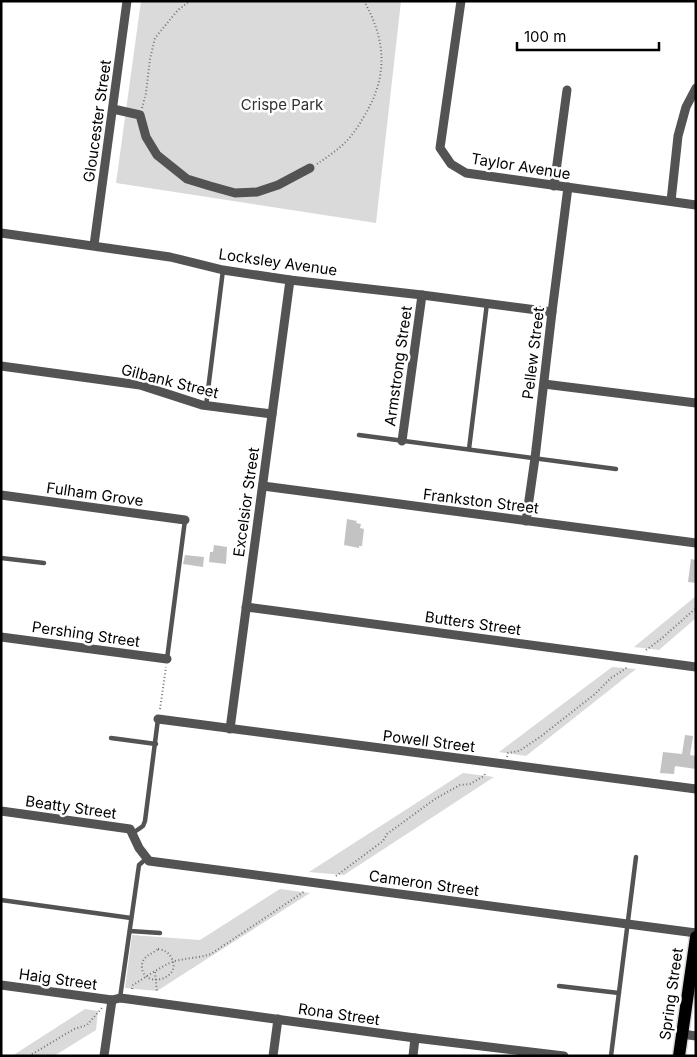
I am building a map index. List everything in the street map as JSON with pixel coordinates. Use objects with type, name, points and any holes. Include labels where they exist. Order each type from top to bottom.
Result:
[{"type":"main road","name":"Spring Street","points":[[678,1056],[696,937]]},
{"type":"street","name":"Gloucester Street","points":[[94,245],[127,1]]},
{"type":"street","name":"Taylor Avenue","points":[[462,1],[440,148],[451,164],[466,173],[696,205]]},
{"type":"street","points":[[671,201],[678,136],[686,107],[696,88]]},
{"type":"street","points":[[554,186],[567,90]]},
{"type":"street","points":[[113,109],[140,115],[146,137],[157,156],[187,179],[210,186],[235,193],[257,192],[278,185],[310,168]]},
{"type":"street","name":"Pellew Street","points":[[526,521],[568,188]]},
{"type":"street","name":"Locksley Avenue","points":[[1,233],[170,257],[223,270],[290,280],[552,312]]},
{"type":"street","name":"Excelsior Street","points":[[230,729],[290,280]]},
{"type":"street","name":"Armstrong Street","points":[[402,441],[422,295]]},
{"type":"street","name":"Gilbank Street","points":[[1,366],[140,385],[206,406],[272,414]]},
{"type":"street","points":[[544,384],[696,403]]},
{"type":"street","name":"Frankston Street","points":[[262,486],[696,543]]},
{"type":"street","name":"Fulham Grove","points":[[1,495],[185,520]]},
{"type":"street","name":"Butters Street","points":[[246,608],[696,667]]},
{"type":"street","name":"Pershing Street","points":[[1,637],[166,659]]},
{"type":"street","name":"Powell Street","points":[[158,719],[696,790]]},
{"type":"street","name":"Beatty Street","points":[[1,811],[130,829],[139,848],[148,859]]},
{"type":"street","name":"Cameron Street","points":[[148,859],[696,933]]},
{"type":"street","name":"Haig Street","points":[[1,985],[116,999]]},
{"type":"street","points":[[104,1056],[116,999]]},
{"type":"street","name":"Rona Street","points":[[116,999],[564,1056]]},
{"type":"street","points":[[273,1056],[278,1019]]},
{"type":"street","points":[[682,1034],[696,1036]]},
{"type":"street","points":[[412,1056],[415,1038]]},
{"type":"lane","points":[[206,406],[223,270]]},
{"type":"lane","points":[[469,449],[487,303]]},
{"type":"lane","points":[[359,435],[616,469]]},
{"type":"lane","points":[[166,659],[185,520]]},
{"type":"lane","points":[[1,558],[44,563]]},
{"type":"lane","points":[[133,834],[143,826],[145,821],[158,719]]},
{"type":"lane","points":[[111,738],[156,744]]},
{"type":"lane","points":[[611,1056],[636,857]]},
{"type":"lane","points":[[116,999],[130,931],[139,865],[148,859]]},
{"type":"lane","points":[[1,900],[131,918]]},
{"type":"lane","points":[[130,931],[160,933]]},
{"type":"lane","points":[[559,986],[620,993]]},
{"type":"path","points":[[140,115],[146,93],[150,59],[155,38],[178,10],[190,1]]},
{"type":"path","points":[[310,168],[340,148],[356,129],[369,109],[378,86],[382,67],[380,45],[376,28],[364,1]]},
{"type":"path","points":[[646,650],[696,608]]},
{"type":"path","points":[[158,719],[166,659]]},
{"type":"path","points":[[336,876],[383,841],[387,834],[435,799],[460,785],[470,784],[484,776],[489,768],[506,760],[508,754],[518,751],[540,737],[595,694],[611,678],[628,667]]},
{"type":"path","points":[[132,989],[133,985],[174,962],[184,959],[201,958],[211,954],[305,891]]},
{"type":"path","points":[[158,949],[169,954],[174,962],[174,971],[165,978],[156,981],[147,977],[143,972],[143,960],[158,949]]},
{"type":"path","points":[[155,972],[157,992]]},
{"type":"path","points":[[28,1056],[74,1029],[87,1025],[100,1009],[116,999]]},
{"type":"green space","name":"Crispe Park","points":[[141,1],[401,1],[376,223],[116,183]]},
{"type":"green space","points":[[696,596],[696,618],[659,650],[634,647]]},
{"type":"green space","points":[[612,667],[636,669],[526,756],[499,752]]},
{"type":"green space","points":[[463,773],[494,777],[344,875],[309,872]]},
{"type":"green space","points":[[280,889],[310,893],[157,991],[125,988],[132,935],[200,940]]},
{"type":"green space","points":[[85,1009],[98,1011],[96,1030],[54,1056],[12,1056]]},
{"type":"building","points":[[347,519],[357,521],[356,523],[361,524],[360,528],[364,529],[362,546],[359,546],[359,548],[344,545]]},
{"type":"building","points":[[214,545],[227,547],[226,564],[209,562],[210,552],[213,552]]},
{"type":"building","points":[[185,555],[204,557],[203,567],[183,564]]},
{"type":"building","points":[[691,559],[696,560],[696,583],[688,582]]},
{"type":"building","points":[[685,735],[693,736],[690,755],[696,756],[696,769],[675,766],[674,774],[660,773],[663,752],[682,754]]}]
